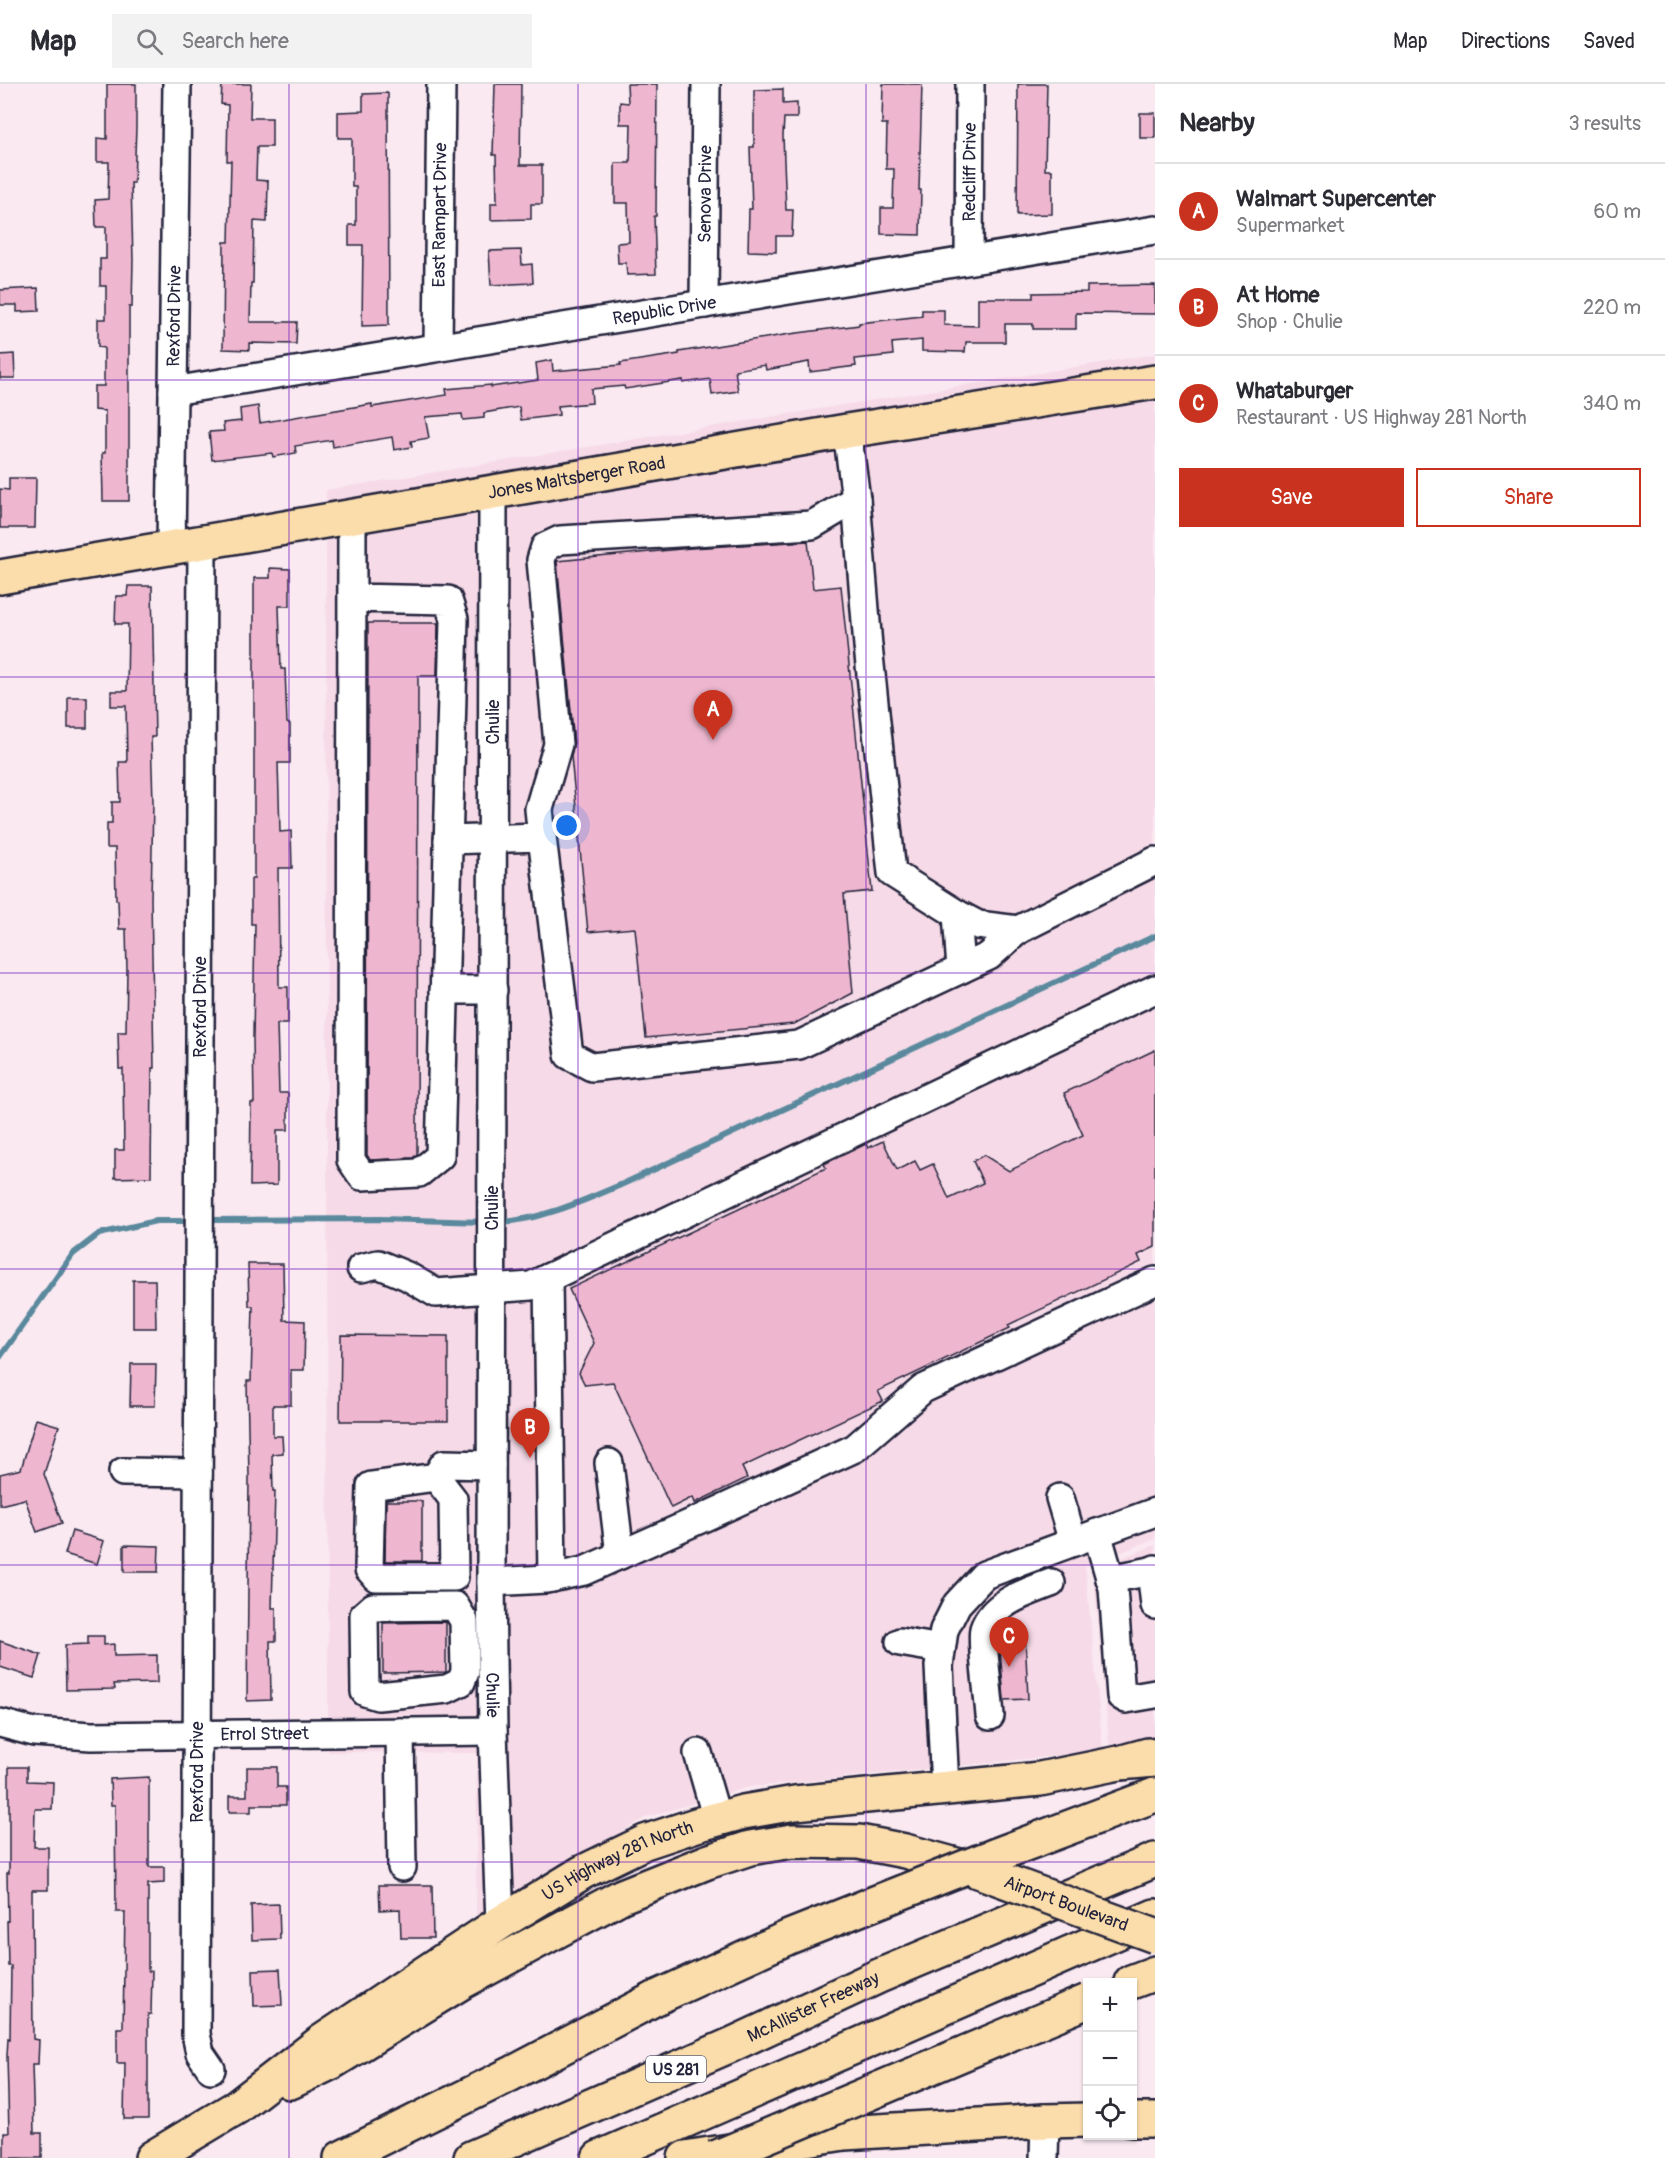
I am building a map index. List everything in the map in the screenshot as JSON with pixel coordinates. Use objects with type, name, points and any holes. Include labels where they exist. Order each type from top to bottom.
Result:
[{"type":"main road","name":"Jones Maltsberger Road","points":[[0,577],[847,431],[1155,382]]},
{"type":"main road","name":"US Highway 281 North","points":[[152,2158],[237,2107],[321,2042],[500,1923],[583,1872],[634,1847],[742,1812],[795,1803],[1040,1779],[1119,1763],[1155,1753]]},
{"type":"main road","points":[[1119,1763],[1155,1760]]},
{"type":"main road","points":[[341,2158],[512,2074],[658,1997],[789,1937],[1155,1795]]},
{"type":"main road","name":"Airport Boulevard","points":[[237,2107],[332,2062],[462,1982],[622,1896],[750,1848],[792,1841],[859,1842],[905,1851],[978,1871],[1155,1936]]},
{"type":"main road","name":"McAllister Freeway","points":[[471,2158],[731,2045],[879,1976],[1155,1860]]},
{"type":"main road","name":"US 281","points":[[599,2158],[1155,1916]]},
{"type":"main road","points":[[1137,1980],[1155,1972]]},
{"type":"main road","points":[[715,2158],[1083,2003]]},
{"type":"main road","points":[[685,2158],[844,2133],[1083,2120]]},
{"type":"main road","points":[[1137,2120],[1155,2120]]},
{"type":"street","name":"Rexford Drive","points":[[177,84],[173,391],[187,545],[199,1195],[196,2034],[200,2053],[211,2069]]},
{"type":"street","name":"East Rampart Drive","points":[[438,347],[441,84]]},
{"type":"street","name":"Senova Drive","points":[[704,304],[706,84]]},
{"type":"street","name":"Redcliff Drive","points":[[969,260],[970,84]]},
{"type":"street","name":"Republic Drive","points":[[173,391],[1155,230]]},
{"type":"street","points":[[847,431],[856,499],[868,646],[892,873],[978,925],[1018,930]]},
{"type":"street","name":"Chulie","points":[[493,493],[491,1582],[493,1731],[500,1923]]},
{"type":"street","points":[[856,499],[812,525],[560,540],[545,547],[541,560],[558,744],[539,809],[569,1055],[592,1067],[799,1045],[989,956],[1018,930],[1155,861]]},
{"type":"street","points":[[351,517],[351,1160],[362,1176],[418,1173],[440,1156],[454,620],[448,600]]},
{"type":"street","points":[[351,598],[493,601]]},
{"type":"street","points":[[453,676],[493,676]]},
{"type":"street","points":[[448,840],[542,837]]},
{"type":"street","points":[[957,914],[961,969]]},
{"type":"street","points":[[361,1268],[378,1264],[407,1276],[436,1293],[492,1277],[531,1286],[1155,989]]},
{"type":"street","points":[[444,990],[493,990]]},
{"type":"street","points":[[548,1278],[552,1578]]},
{"type":"street","points":[[491,1582],[552,1578],[584,1571],[620,1555],[855,1448],[924,1389],[1155,1281]]},
{"type":"street","points":[[609,1463],[620,1555]]},
{"type":"street","points":[[436,1477],[444,1464],[491,1465]]},
{"type":"street","points":[[123,1472],[198,1473]]},
{"type":"street","points":[[436,1477],[453,1499],[454,1577],[376,1577],[369,1569],[371,1486],[436,1477]]},
{"type":"street","points":[[1060,1498],[1110,1579],[1113,1588],[1121,1696],[1126,1699],[1155,1694]]},
{"type":"street","points":[[945,1788],[939,1666],[945,1630],[957,1604],[984,1575],[1155,1512]]},
{"type":"street","points":[[1110,1579],[1153,1570],[1155,1605]]},
{"type":"street","points":[[990,1716],[984,1630],[994,1614],[1009,1601],[1051,1583]]},
{"type":"street","points":[[365,1692],[378,1696],[447,1689],[461,1682],[465,1672],[464,1621],[455,1606],[373,1607],[364,1615],[365,1732]]},
{"type":"street","points":[[465,1640],[492,1639]]},
{"type":"street","points":[[900,1642],[941,1649]]},
{"type":"street","name":"Errol Street","points":[[0,1723],[34,1732],[91,1736],[493,1731]]},
{"type":"street","points":[[400,1732],[402,1867]]},
{"type":"street","points":[[698,1753],[717,1819]]},
{"type":"street","points":[[1044,2158],[1045,2121]]},
{"type":"shaded area","points":[[1155,354],[1155,1539],[1085,1566],[1103,1751],[749,1787],[646,1817],[476,1919],[477,1753],[328,1752],[326,490]]},
{"type":"shaded area","points":[[1155,1545],[1155,1740],[1110,1752],[1093,1569]]},
{"type":"building","points":[[107,84],[136,84],[134,183],[131,183],[133,260],[132,307],[129,307],[129,501],[103,501],[102,453],[105,453],[105,411],[94,410],[94,386],[104,386],[104,348],[98,347],[98,319],[106,319],[106,286],[100,286],[100,259],[106,259],[106,227],[96,227],[95,200],[108,199],[109,162],[97,162],[97,138],[107,139]]},
{"type":"building","points":[[222,84],[251,84],[250,118],[272,118],[272,147],[257,147],[256,180],[268,181],[267,222],[254,221],[250,322],[297,322],[296,344],[249,343],[249,350],[223,349],[224,242],[229,242],[231,161],[227,161],[228,105],[221,104]]},
{"type":"building","points":[[495,84],[521,84],[520,165],[542,165],[542,204],[531,204],[531,219],[491,220],[491,203],[497,203],[496,155],[493,155]]},
{"type":"building","points":[[627,84],[657,84],[656,216],[654,216],[656,274],[627,275],[626,263],[618,263],[617,243],[629,242],[628,203],[615,203],[615,163],[630,163],[631,124],[620,124],[620,102],[628,103]]},
{"type":"building","points":[[883,84],[922,84],[920,235],[881,234],[881,208],[893,208],[894,169],[886,169],[887,124],[882,124]]},
{"type":"building","points":[[1018,84],[1047,84],[1045,170],[1052,170],[1052,214],[1017,215]]},
{"type":"building","points":[[783,89],[783,104],[797,103],[797,118],[784,118],[783,136],[786,210],[793,210],[792,236],[776,236],[776,252],[748,251],[749,209],[752,209],[750,147],[754,147],[754,90]]},
{"type":"building","points":[[388,93],[389,325],[362,326],[363,245],[349,245],[349,225],[356,225],[356,187],[352,187],[352,138],[338,138],[338,112],[363,111],[363,94]]},
{"type":"building","points":[[1140,113],[1155,113],[1155,138],[1140,138]]},
{"type":"building","points":[[521,250],[522,265],[532,264],[533,283],[491,285],[489,251]]},
{"type":"building","points":[[1155,285],[1155,314],[1076,313],[1076,329],[1033,329],[1033,324],[1005,324],[1005,342],[966,342],[965,352],[922,351],[922,340],[892,343],[893,355],[855,359],[856,366],[810,372],[809,362],[766,370],[765,365],[735,370],[738,391],[712,395],[710,379],[683,383],[683,380],[625,389],[624,386],[591,389],[592,403],[558,406],[559,415],[521,420],[519,407],[484,413],[484,418],[463,420],[462,414],[425,417],[429,438],[411,441],[412,447],[394,450],[392,437],[333,447],[332,440],[295,446],[296,453],[273,457],[272,453],[212,460],[209,432],[224,431],[223,423],[241,421],[240,409],[258,406],[260,423],[372,404],[372,407],[447,395],[446,389],[491,385],[491,387],[538,380],[536,363],[552,360],[553,371],[621,365],[620,363],[679,354],[679,352],[859,325],[859,323],[922,316],[922,310],[944,310],[944,325],[978,326],[978,298],[1033,298],[1033,293],[1087,292],[1087,286]]},
{"type":"building","points":[[38,288],[39,311],[17,312],[17,305],[0,305],[0,290]]},
{"type":"building","points":[[14,354],[15,378],[0,378],[0,355]]},
{"type":"building","points":[[9,478],[36,478],[35,528],[0,528],[0,489],[9,490]]},
{"type":"building","points":[[808,541],[813,589],[841,586],[872,891],[844,894],[853,993],[794,1024],[646,1038],[635,928],[588,932],[571,756],[574,743],[557,561],[691,548]]},
{"type":"building","points":[[270,568],[290,569],[290,606],[279,606],[281,669],[285,669],[287,723],[290,724],[290,763],[278,763],[280,832],[291,831],[292,868],[278,868],[279,987],[288,987],[288,1024],[277,1024],[279,1093],[288,1093],[288,1130],[277,1130],[277,1185],[250,1186],[251,1103],[254,1103],[255,924],[251,924],[251,879],[254,879],[254,578],[270,578]]},
{"type":"building","points":[[128,586],[152,586],[155,737],[151,737],[154,1068],[152,1068],[151,1177],[115,1178],[115,1150],[124,1150],[123,1069],[119,1069],[118,1032],[126,1032],[127,970],[126,929],[119,929],[118,900],[116,900],[115,848],[107,848],[107,823],[112,823],[112,802],[120,802],[119,762],[127,762],[126,706],[111,706],[111,691],[127,691],[128,624],[115,624],[116,596],[127,596]]},
{"type":"building","points":[[368,623],[438,623],[437,676],[418,676],[417,1154],[413,1158],[370,1160],[367,1155]]},
{"type":"building","points":[[68,697],[87,697],[87,728],[68,728]]},
{"type":"building","points":[[1155,1050],[1155,1247],[1138,1255],[1141,1262],[1008,1325],[1010,1328],[878,1391],[883,1401],[742,1467],[747,1478],[695,1503],[693,1497],[671,1508],[613,1382],[585,1385],[579,1373],[594,1343],[569,1289],[826,1168],[824,1164],[866,1144],[868,1148],[883,1141],[897,1170],[915,1161],[920,1170],[933,1164],[949,1199],[983,1183],[973,1161],[984,1155],[1009,1171],[1083,1135],[1064,1093]]},
{"type":"building","points":[[248,1264],[283,1264],[284,1320],[305,1321],[304,1370],[291,1370],[291,1405],[273,1405],[273,1436],[282,1436],[283,1453],[272,1454],[273,1491],[275,1491],[272,1608],[276,1608],[276,1641],[270,1641],[271,1700],[247,1701],[249,1477],[247,1381],[251,1381],[253,1306],[249,1306]]},
{"type":"building","points":[[133,1280],[155,1280],[156,1328],[133,1328]]},
{"type":"building","points":[[341,1335],[448,1336],[448,1421],[340,1421]]},
{"type":"building","points":[[131,1364],[156,1364],[155,1406],[130,1406]]},
{"type":"building","points":[[36,1419],[59,1426],[44,1474],[62,1523],[37,1532],[25,1499],[0,1505],[0,1474],[21,1469]]},
{"type":"building","points":[[386,1501],[422,1501],[422,1561],[385,1561]]},
{"type":"building","points":[[72,1531],[104,1541],[97,1564],[65,1554]]},
{"type":"building","points":[[124,1545],[159,1546],[158,1572],[124,1572]]},
{"type":"building","points":[[446,1622],[446,1672],[383,1673],[383,1623]]},
{"type":"building","points":[[1025,1634],[1028,1699],[1004,1700],[999,1635]]},
{"type":"building","points":[[88,1636],[104,1636],[104,1645],[114,1644],[114,1656],[157,1655],[157,1683],[114,1684],[115,1689],[66,1690],[65,1645],[88,1644]]},
{"type":"building","points":[[0,1641],[41,1655],[34,1678],[0,1667]]},
{"type":"building","points":[[9,1767],[27,1767],[27,1781],[53,1782],[52,1809],[35,1809],[34,1847],[48,1847],[48,1890],[32,1890],[33,2039],[39,2040],[38,2064],[32,2064],[34,2133],[42,2133],[42,2158],[4,2158],[4,2133],[9,2133],[7,2056],[8,2038],[10,2039],[11,1966],[8,1966],[7,1873],[9,1873]]},
{"type":"building","points":[[247,1767],[277,1767],[277,1787],[286,1787],[286,1805],[251,1805],[251,1812],[229,1812],[229,1796],[247,1796]]},
{"type":"building","points":[[149,1777],[149,1867],[164,1867],[164,1883],[148,1884],[148,1971],[152,1971],[151,2014],[148,2014],[148,2119],[124,2119],[125,2063],[117,2063],[117,2028],[123,2028],[125,1912],[116,1912],[115,1805],[111,1805],[110,1779]]},
{"type":"building","points":[[379,1885],[432,1885],[433,1938],[401,1938],[400,1909],[380,1910]]},
{"type":"building","points":[[279,1904],[280,1939],[252,1940],[251,1905]]},
{"type":"building","points":[[280,1969],[282,2005],[254,2006],[253,1970]]},
{"type":"waterway","points":[[497,1222],[545,1214],[625,1183],[1155,936]]},
{"type":"waterway","points":[[206,1220],[380,1219],[484,1222]]},
{"type":"waterway","points":[[0,1357],[73,1254],[99,1234],[156,1221],[193,1221]]},
{"type":"place","name":"Walmart Supercenter","points":[[713,740]]},
{"type":"place","name":"At Home","points":[[530,1458]]},
{"type":"place","name":"Whataburger","points":[[1009,1667]]}]
